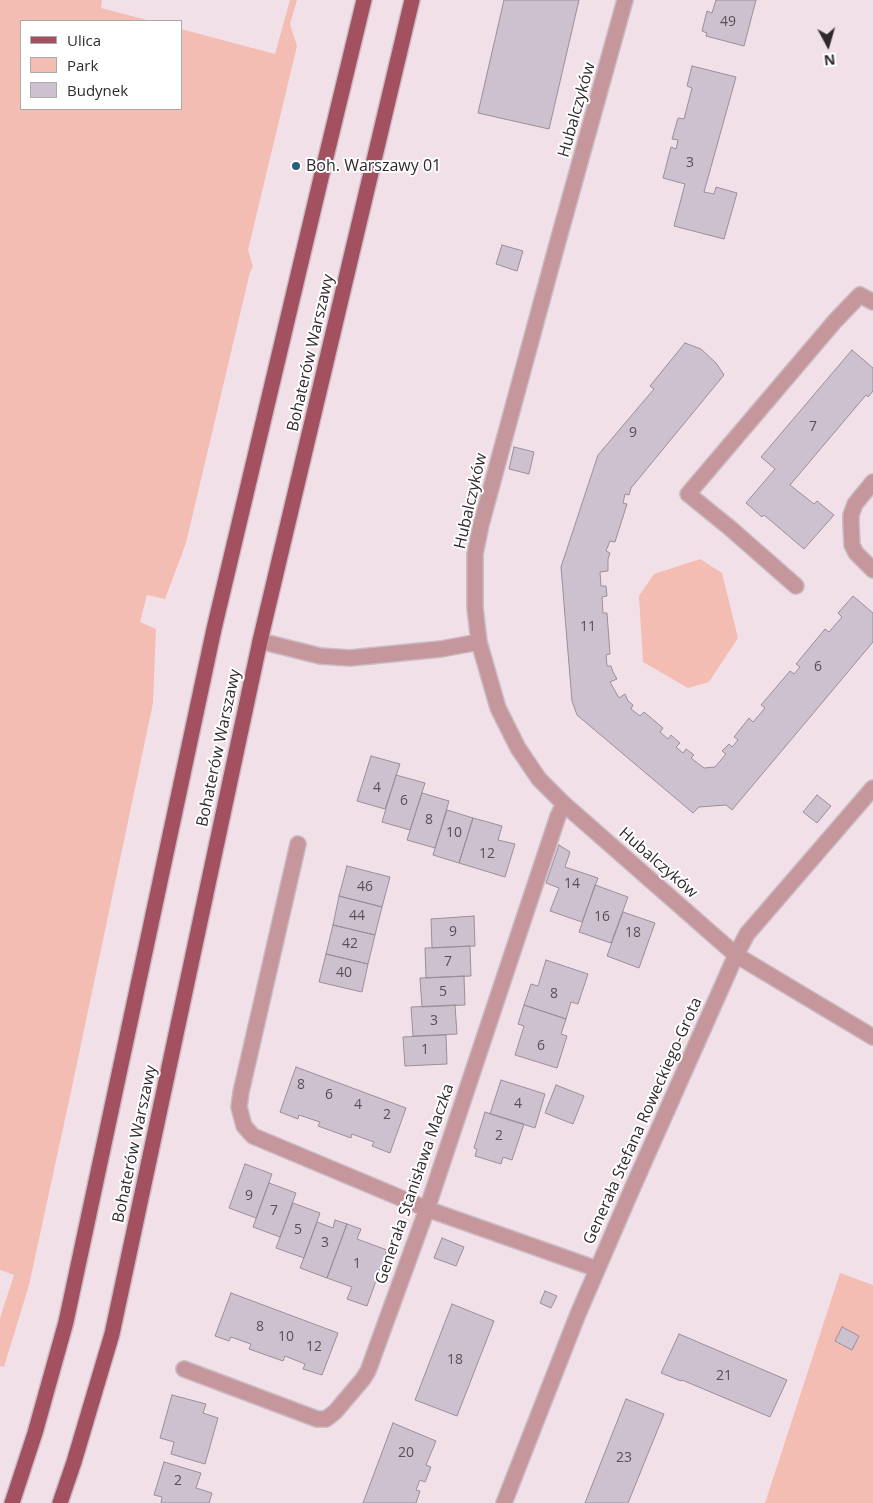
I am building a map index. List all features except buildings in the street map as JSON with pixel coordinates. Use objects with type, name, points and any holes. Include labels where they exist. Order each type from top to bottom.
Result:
[{"type":"main road","name":"Bohaterów Warszawy","points":[[12,1503],[35,1433],[66,1322],[214,629],[364,0]]},
{"type":"main road","name":"Bohaterów Warszawy","points":[[60,1503],[112,1334],[260,641],[412,0]]},
{"type":"street","name":"Hubalczyków","points":[[625,0],[481,525],[475,554],[475,608],[479,642],[498,708],[518,748],[539,779],[564,804],[736,955],[873,1037]]},
{"type":"street","points":[[796,586],[688,494],[835,321],[860,295],[873,302]]},
{"type":"street","points":[[873,482],[855,504],[851,515],[851,523],[852,545],[856,553],[873,570]]},
{"type":"street","points":[[260,641],[320,656],[350,658],[441,649],[479,642]]},
{"type":"street","name":"Generała Stefana Roweckiego-Grota","points":[[504,1503],[597,1269],[736,955],[747,934],[873,788]]},
{"type":"street","name":"Generała Stanisława Maczka","points":[[184,1369],[317,1419],[326,1419],[335,1412],[363,1379],[368,1370],[427,1209],[558,816],[564,804]]},
{"type":"street","points":[[298,844],[241,1092],[239,1107],[244,1126],[253,1136],[427,1209],[597,1269]]},
{"type":"green space","points":[[0,0],[102,0],[101,8],[147,20],[20,20],[20,110],[182,110],[182,29],[275,54],[290,0],[297,0],[290,24],[297,46],[248,250],[253,267],[250,272],[186,543],[165,599],[147,595],[140,622],[156,629],[153,703],[29,1285],[4,1367],[0,1366],[0,1318],[14,1275],[0,1270]]},
{"type":"green space","points":[[700,559],[722,573],[738,638],[709,682],[688,688],[643,662],[639,596],[654,574]]},
{"type":"green space","points":[[840,1273],[873,1285],[873,1503],[765,1503]]},
{"type":"place","name":"Boh. Warszawy 01","points":[[296,166]]}]
